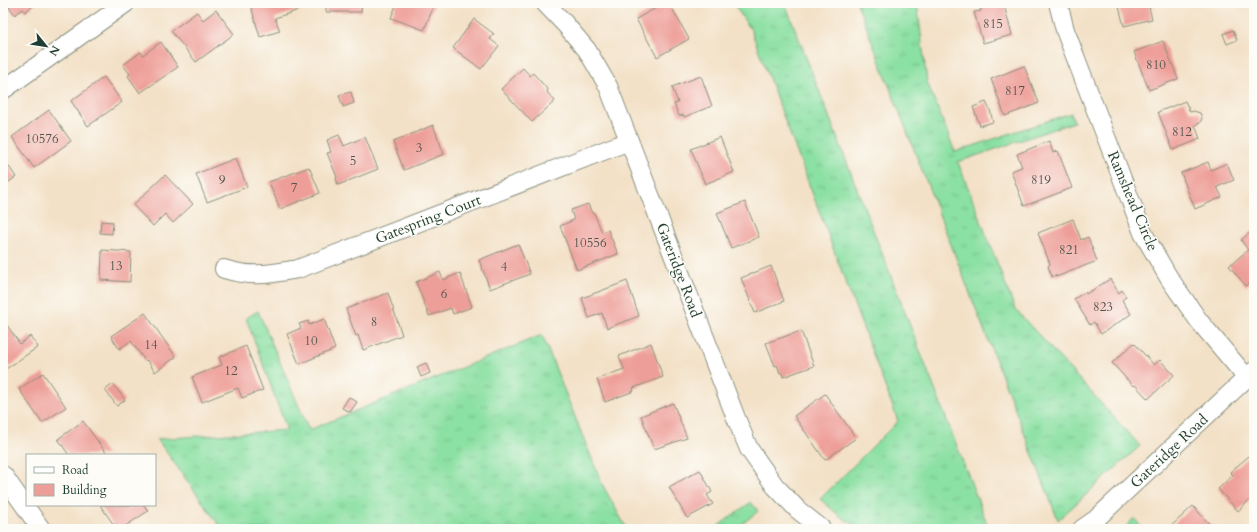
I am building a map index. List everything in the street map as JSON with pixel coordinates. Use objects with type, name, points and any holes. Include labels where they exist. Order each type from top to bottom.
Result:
[{"type":"street","points":[[3,90],[126,3]]},
{"type":"street","name":"Gateridge Road","points":[[545,3],[566,24],[587,50],[608,86],[749,449],[774,486],[798,510],[822,529]]},
{"type":"street","name":"Ramshead Circle","points":[[1058,3],[1065,30],[1143,232],[1169,278],[1199,321],[1250,375]]},
{"type":"street","name":"Gatespring Court","points":[[224,269],[240,274],[263,275],[298,269],[629,141]]},
{"type":"street","name":"Gateridge Road","points":[[1082,529],[1095,520],[1250,375]]},
{"type":"street","points":[[3,475],[41,529]]},
{"type":"green space","points":[[733,3],[785,3],[989,529],[862,529],[841,517],[820,499],[898,421],[751,30]]},
{"type":"green space","points":[[857,3],[917,3],[927,82],[955,152],[1071,113],[1074,122],[958,162],[1015,309],[1140,446],[1058,520]]},
{"type":"green space","points":[[258,311],[309,430],[542,335],[602,484],[627,529],[222,529],[157,439],[287,430],[246,318]]},
{"type":"green space","points":[[751,502],[758,511],[736,529],[714,529]]},
{"type":"green space","points":[[1134,518],[1143,529],[1124,529]]},
{"type":"building","points":[[6,3],[37,3],[25,12],[23,9],[15,15]]},
{"type":"building","points":[[250,3],[296,3],[299,10],[275,18],[280,31],[260,37]]},
{"type":"building","points":[[326,3],[362,3],[361,12],[326,12]]},
{"type":"building","points":[[397,3],[435,3],[424,30],[391,18]]},
{"type":"building","points":[[665,3],[669,3],[689,39],[657,57],[636,19]]},
{"type":"building","points":[[979,3],[998,3],[999,7],[1004,5],[1012,35],[983,43],[974,12],[981,11]]},
{"type":"building","points":[[1118,3],[1161,3],[1149,7],[1152,19],[1124,26]]},
{"type":"building","points":[[216,10],[234,34],[196,62],[171,31],[197,12],[203,20]]},
{"type":"building","points":[[474,19],[494,34],[490,39],[499,46],[481,69],[453,48]]},
{"type":"building","points":[[1233,30],[1237,40],[1227,44],[1223,34]]},
{"type":"building","points":[[1163,41],[1178,79],[1149,90],[1134,52]]},
{"type":"building","points":[[161,42],[178,67],[140,93],[128,76],[130,74],[123,65],[141,52],[143,55]]},
{"type":"building","points":[[1024,66],[1039,103],[1005,116],[991,79]]},
{"type":"building","points":[[523,68],[530,76],[533,73],[548,90],[547,92],[555,101],[532,122],[501,89]]},
{"type":"building","points":[[701,76],[712,106],[684,117],[683,115],[679,116],[674,104],[678,103],[672,87]]},
{"type":"building","points":[[104,77],[122,102],[88,126],[71,101]]},
{"type":"building","points":[[351,92],[354,103],[343,107],[339,95]]},
{"type":"building","points":[[1185,101],[1190,112],[1194,111],[1200,113],[1202,118],[1200,123],[1195,125],[1200,139],[1173,150],[1158,112]]},
{"type":"building","points":[[986,102],[993,122],[980,126],[973,107]]},
{"type":"building","points":[[49,110],[71,141],[34,168],[12,137]]},
{"type":"building","points":[[433,125],[444,154],[404,170],[393,142]]},
{"type":"building","points":[[339,135],[344,146],[365,137],[378,169],[338,185],[337,177],[327,153],[331,152],[327,140]]},
{"type":"building","points":[[720,137],[734,172],[705,184],[691,149]]},
{"type":"building","points":[[1049,141],[1053,153],[1058,151],[1072,188],[1024,206],[1011,171],[1022,167],[1017,154]]},
{"type":"building","points":[[3,158],[16,177],[3,186]]},
{"type":"building","points":[[236,158],[247,187],[207,202],[196,174]]},
{"type":"building","points":[[1208,162],[1211,170],[1227,163],[1234,180],[1217,187],[1222,197],[1195,209],[1181,173]]},
{"type":"building","points":[[309,167],[320,193],[280,209],[269,182]]},
{"type":"building","points":[[165,175],[193,204],[173,223],[165,214],[153,226],[133,205]]},
{"type":"building","points":[[745,202],[759,237],[731,248],[717,213]]},
{"type":"building","points":[[588,204],[592,213],[594,213],[602,232],[608,230],[618,254],[577,270],[560,226],[574,220],[571,210]]},
{"type":"building","points":[[1073,219],[1081,240],[1088,237],[1097,261],[1056,277],[1056,275],[1052,277],[1048,266],[1050,264],[1038,233]]},
{"type":"building","points":[[101,221],[113,222],[112,234],[100,233]]},
{"type":"building","points":[[1253,230],[1254,279],[1246,286],[1229,266],[1248,250],[1241,240]]},
{"type":"building","points":[[518,244],[530,274],[490,289],[479,260]]},
{"type":"building","points":[[102,250],[131,252],[130,282],[101,280]]},
{"type":"building","points":[[771,266],[784,301],[755,313],[741,278]]},
{"type":"building","points":[[440,272],[443,280],[460,273],[472,307],[453,314],[451,308],[429,316],[416,282]]},
{"type":"building","points":[[1110,279],[1119,293],[1122,290],[1126,297],[1122,300],[1131,314],[1101,334],[1094,322],[1090,325],[1074,299],[1085,292],[1086,294]]},
{"type":"building","points":[[627,281],[639,316],[607,328],[602,313],[589,318],[582,298]]},
{"type":"building","points":[[388,293],[402,335],[363,350],[346,309]]},
{"type":"building","points":[[145,313],[176,357],[155,372],[131,341],[119,349],[111,336]]},
{"type":"building","points":[[324,319],[335,349],[299,364],[287,334],[301,328],[299,324],[308,321],[309,325]]},
{"type":"building","points":[[4,321],[20,344],[30,336],[38,347],[3,371]]},
{"type":"building","points":[[801,331],[814,366],[783,377],[777,365],[775,366],[766,343]]},
{"type":"building","points":[[651,343],[663,377],[633,388],[634,391],[605,402],[597,379],[624,369],[619,356]]},
{"type":"building","points":[[1134,343],[1154,365],[1160,360],[1174,375],[1148,399],[1135,385],[1133,386],[1112,363]]},
{"type":"building","points":[[246,346],[263,390],[242,398],[238,388],[202,402],[192,377],[222,365],[219,357]]},
{"type":"building","points":[[426,363],[430,373],[421,377],[417,367]]},
{"type":"building","points":[[43,373],[66,407],[42,423],[19,389]]},
{"type":"building","points":[[113,384],[125,400],[117,406],[105,390]]},
{"type":"building","points":[[825,394],[856,438],[825,460],[794,416]]},
{"type":"building","points":[[349,397],[357,402],[350,412],[342,408]]},
{"type":"building","points":[[673,403],[687,438],[654,449],[641,416]]},
{"type":"building","points":[[83,421],[107,454],[68,454],[58,439]]},
{"type":"building","points":[[1249,456],[1254,461],[1254,496],[1238,511],[1218,489],[1233,475],[1230,472]]},
{"type":"building","points":[[700,470],[712,492],[707,495],[713,504],[687,518],[669,487]]},
{"type":"building","points":[[101,506],[145,506],[148,511],[121,529],[119,526],[116,528]]},
{"type":"building","points":[[1193,506],[1213,528],[1212,529],[1168,529]]}]
